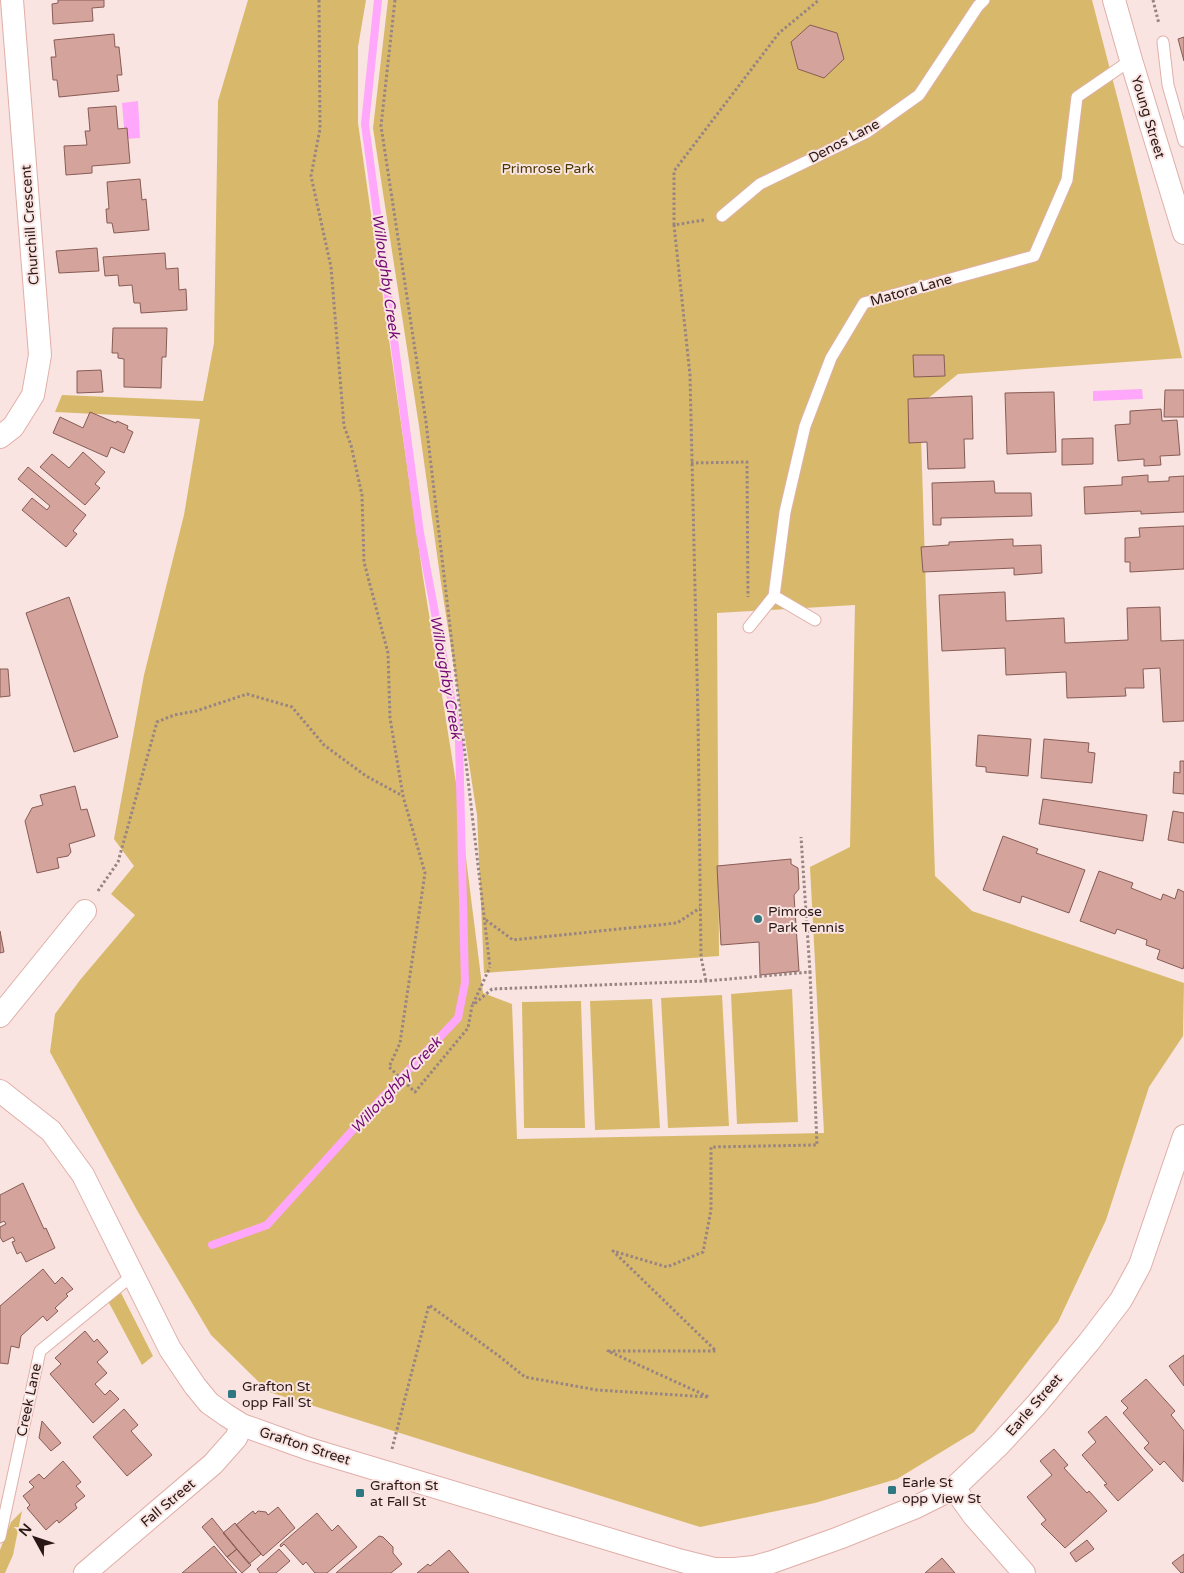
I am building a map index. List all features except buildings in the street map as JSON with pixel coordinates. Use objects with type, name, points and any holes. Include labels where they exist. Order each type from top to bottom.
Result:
[{"type":"street","name":"Churchill Crescent","points":[[0,437],[12,427],[33,395],[40,355],[12,0]]},
{"type":"street","name":"Young Street","points":[[1114,0],[1184,233]]},
{"type":"street","points":[[0,1016],[86,911]]},
{"type":"street","name":"Grafton Street","points":[[0,1091],[51,1130],[68,1152],[83,1174],[170,1349],[189,1378],[209,1403],[242,1425],[309,1449],[681,1567],[736,1569],[772,1562]]},
{"type":"street","name":"Earle Street","points":[[772,1562],[916,1507],[954,1488],[999,1445],[1036,1405],[1089,1342],[1121,1300],[1140,1265],[1184,1136]]},
{"type":"street","name":"Fall Street","points":[[85,1573],[213,1464],[236,1438],[242,1425]]},
{"type":"street","points":[[954,1488],[974,1516],[1024,1573]]},
{"type":"lane","name":"Denos Lane","points":[[722,216],[760,184],[866,132],[918,95],[978,6],[984,0]]},
{"type":"lane","points":[[1163,42],[1168,84],[1184,141]]},
{"type":"lane","name":"Matora Lane","points":[[774,596],[785,512],[805,426],[831,358],[864,303],[1034,256],[1067,180],[1077,97],[1131,60]]},
{"type":"lane","points":[[749,627],[774,596],[815,620]]},
{"type":"lane","name":"Creek Lane","points":[[0,1537],[40,1351],[133,1275]]},
{"type":"path","points":[[319,0],[320,129],[311,176],[331,267],[344,426],[351,445],[362,495],[364,562],[388,653],[390,718],[403,796],[425,873],[400,1043],[389,1067],[415,1092],[468,1028],[472,1006],[490,966],[426,422],[381,126],[395,0]]},
{"type":"path","points":[[706,981],[701,957],[698,717],[690,375],[674,226],[674,172],[779,33],[818,0]]},
{"type":"path","points":[[1153,0],[1163,42]]},
{"type":"path","points":[[674,226],[722,216]]},
{"type":"path","points":[[692,463],[747,462],[749,627]]},
{"type":"path","points":[[86,911],[118,862],[157,722],[174,715],[247,694],[292,707],[324,745],[366,776],[403,796]]},
{"type":"path","points":[[386,1472],[429,1305],[525,1377],[597,1390],[709,1397],[608,1351],[716,1351],[613,1251],[667,1267],[703,1252],[711,1210],[711,1147],[817,1144],[810,972],[801,838]]},
{"type":"path","points":[[485,920],[513,940],[677,923],[700,908]]},
{"type":"path","points":[[472,1006],[492,989],[706,981],[810,972]]},
{"type":"green space","name":"Primrose Park","points":[[248,0],[366,0],[358,47],[358,123],[423,577],[458,795],[483,993],[512,1004],[517,1139],[824,1133],[810,867],[850,847],[855,605],[717,613],[719,956],[484,973],[477,815],[373,128],[388,0],[1092,0],[1182,358],[958,374],[920,405],[935,876],[972,911],[1184,983],[1183,1036],[1149,1087],[1106,1220],[1058,1322],[974,1432],[897,1479],[815,1503],[700,1527],[269,1392],[211,1335],[138,1212],[50,1052],[55,1014],[80,980],[135,915],[111,894],[134,866],[114,839],[144,675],[184,515],[200,419],[55,412],[62,395],[203,401],[214,343],[218,101]]},
{"type":"green space","points":[[792,989],[798,1122],[737,1124],[731,994]]},
{"type":"green space","points":[[722,995],[729,1126],[668,1128],[661,998]]},
{"type":"green space","points":[[652,999],[660,1128],[595,1130],[590,1001]]},
{"type":"green space","points":[[581,1001],[585,1128],[524,1128],[522,1002]]},
{"type":"green space","points":[[120,1291],[153,1356],[142,1365],[108,1301]]},
{"type":"green space","points":[[22,1511],[13,1555],[5,1573],[0,1573],[0,1550],[11,1522]]},
{"type":"shaded area","points":[[138,101],[140,138],[125,139],[122,103]]},
{"type":"shaded area","points":[[1142,389],[1143,399],[1093,401],[1093,391]]},
{"type":"waterway","name":"Willoughby Creek","points":[[212,1245],[267,1225],[380,1100],[458,1018],[465,983],[459,741],[420,533],[365,124],[378,0]]},
{"type":"place","name":"Pimrose Park Tennis","points":[[758,919]]},
{"type":"place","name":"Grafton St opp Fall St","points":[[232,1394]]},
{"type":"place","name":"Earle St opp View St","points":[[892,1490]]},
{"type":"place","name":"Grafton St at Fall St","points":[[360,1493]]}]
